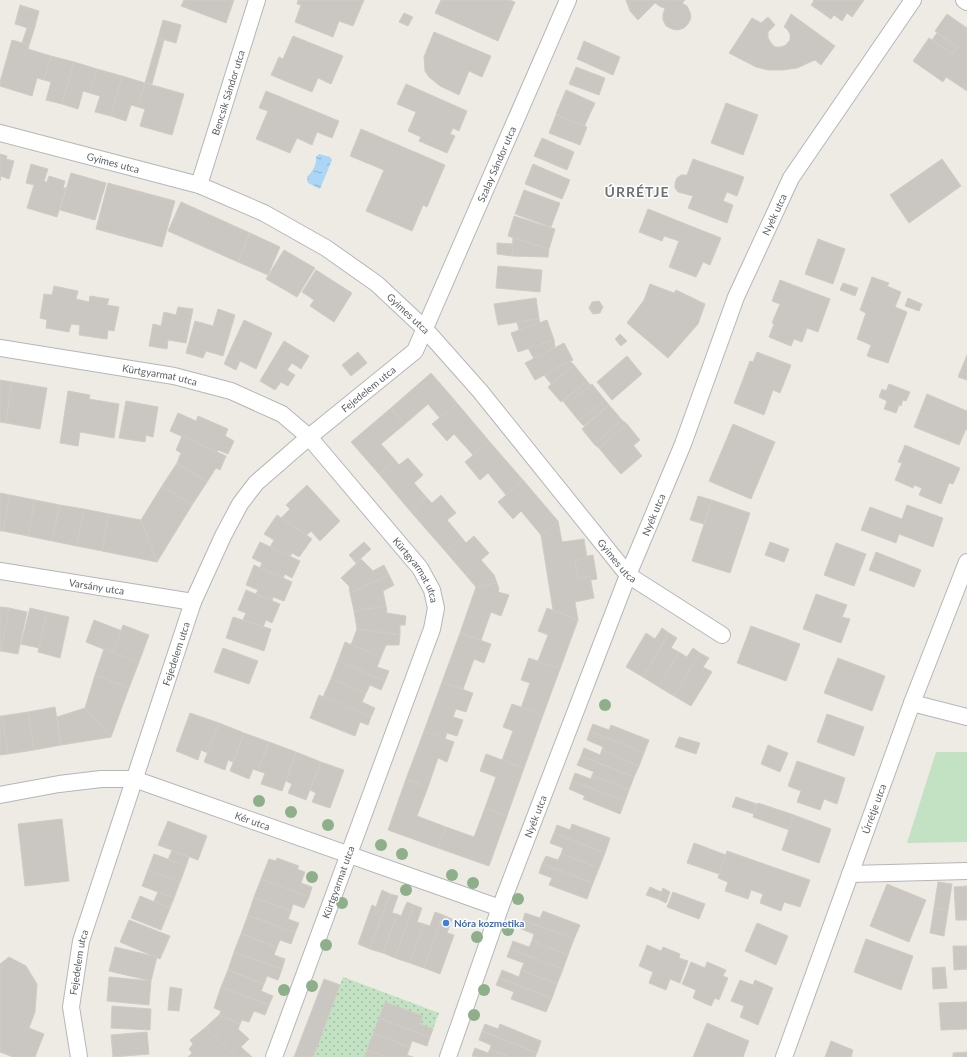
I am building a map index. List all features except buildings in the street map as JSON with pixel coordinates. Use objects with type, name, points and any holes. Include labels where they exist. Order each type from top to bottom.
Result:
[{"type":"street","name":"Bencsik Sándor utca","points":[[199,185],[257,0]]},
{"type":"street","name":"Szalay Sándor utca","points":[[425,329],[568,0]]},
{"type":"street","name":"Nyék utca","points":[[448,1057],[500,908],[628,575],[683,444],[736,297],[791,178],[913,0]]},
{"type":"street","name":"Gyimes utca","points":[[0,133],[199,185],[264,213],[326,248],[377,284],[425,329],[480,391],[628,575],[722,635]]},
{"type":"street","name":"Fejedelem utca","points":[[79,1057],[71,1007],[81,941],[193,602],[223,536],[240,504],[256,483],[309,437],[415,351],[425,329]]},
{"type":"street","name":"Kürtgyarmat utca","points":[[0,348],[174,376],[230,391],[282,414],[309,437],[420,568],[432,590],[436,608],[432,629],[274,1057]]},
{"type":"street","name":"Úrrétje utca","points":[[784,1057],[912,703],[967,562]]},
{"type":"street","name":"Varsány utca","points":[[0,571],[193,602]]},
{"type":"street","points":[[912,703],[967,717]]},
{"type":"street","name":"Kér utca","points":[[0,795],[59,784],[101,779],[134,779],[500,908]]},
{"type":"street","points":[[850,874],[967,871]]},
{"type":"green space","points":[[936,752],[967,752],[967,842],[907,843]]},
{"type":"green space","points":[[343,977],[439,1013],[433,1029],[420,1024],[385,1002],[365,1057],[313,1057]]},
{"type":"water","points":[[319,154],[330,157],[332,160],[320,189],[308,183],[307,177],[314,168],[316,157]]},
{"type":"place","name":"Nóra kozmetika","points":[[446,923]]},
{"type":"district","name":"ÚRRÉTJE","points":[[637,191]]}]
